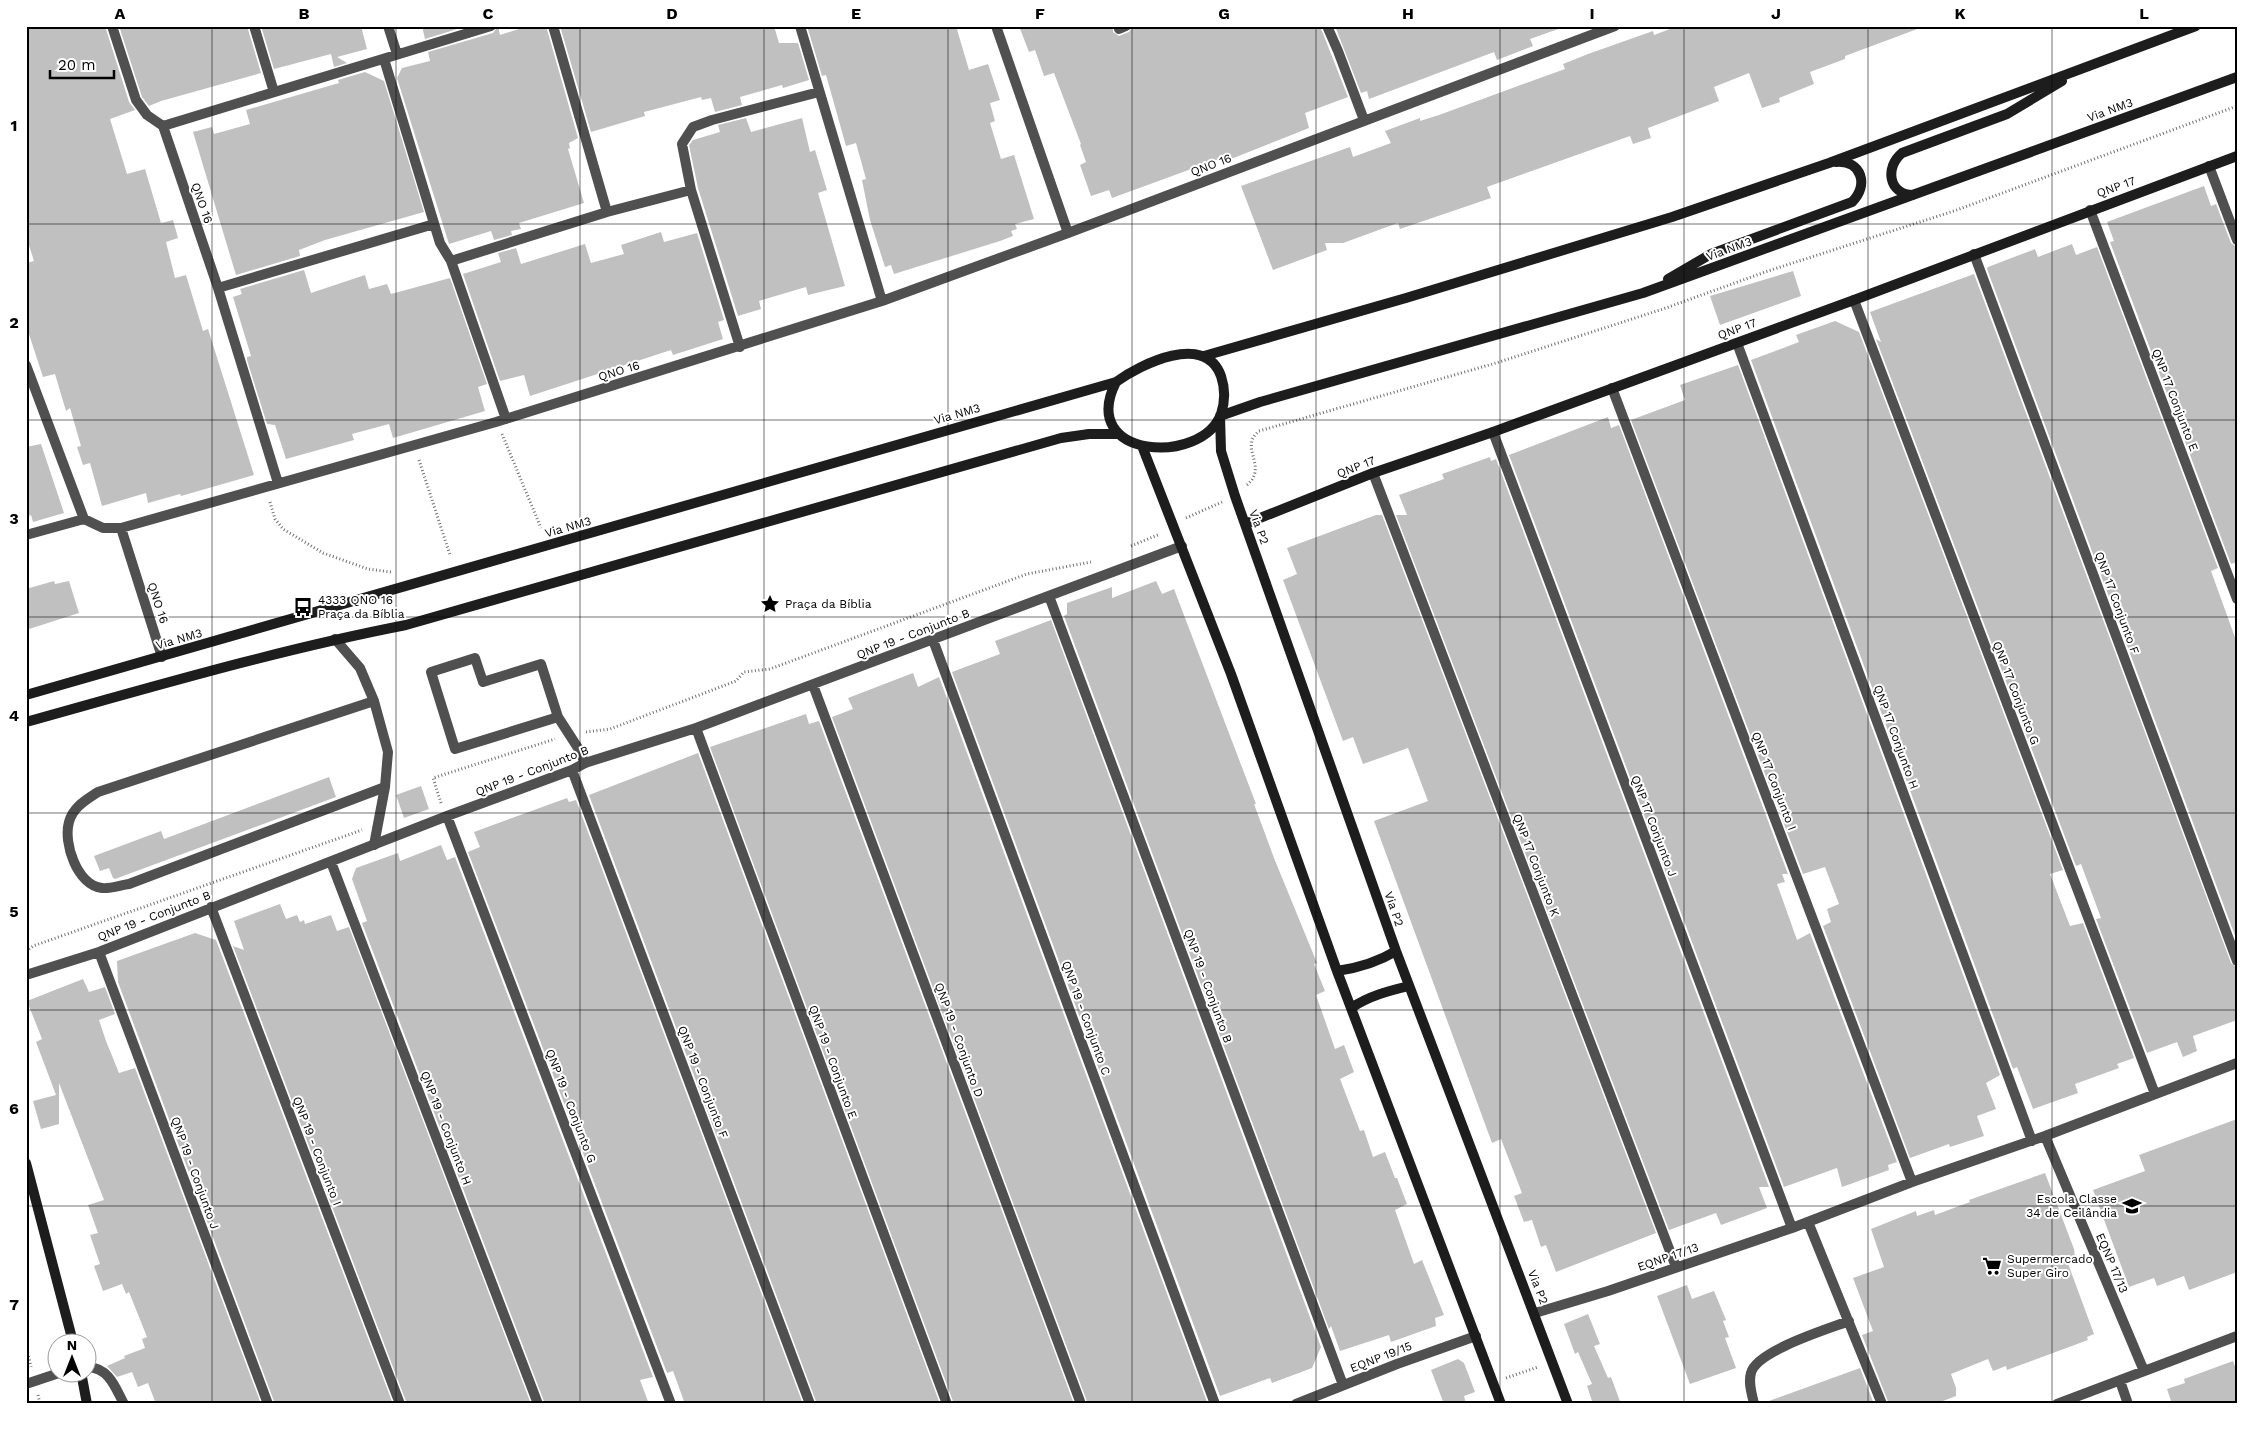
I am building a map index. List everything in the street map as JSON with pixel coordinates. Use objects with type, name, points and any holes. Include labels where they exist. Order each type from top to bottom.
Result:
[{"type":"main road","points":[[1204,356],[1219,371],[1224,383],[1224,402],[1220,416],[1206,433],[1186,444],[1163,448],[1142,446],[1118,434],[1112,426],[1109,416],[1110,393],[1116,382],[1135,368],[1165,357],[1188,354],[1204,356],[1406,298],[1672,218],[1830,163],[2196,26]]},
{"type":"main road","points":[[1915,195],[1902,192],[1893,183],[1891,177],[1892,163],[1902,153],[2007,114],[2084,68]]},
{"type":"main road","name":"Via NM3","points":[[1220,416],[1270,399],[1643,293],[2237,76]]},
{"type":"main road","name":"QNP 17","points":[[1245,524],[1373,473],[1493,432],[1737,343],[2237,156]]},
{"type":"main road","points":[[1643,293],[1711,254],[1852,202],[1861,190],[1860,174],[1846,162],[1830,163]]},
{"type":"main road","name":"Via NM3","points":[[26,695],[1116,382]]},
{"type":"main road","name":"Via P2","points":[[1220,416],[1221,451],[1235,496],[1396,951],[1568,1404]]},
{"type":"main road","points":[[26,722],[234,664],[335,639],[415,622],[1061,438],[1118,434]]},
{"type":"main road","points":[[1142,446],[1231,674],[1336,971],[1501,1404]]},
{"type":"main road","points":[[1336,971],[1370,964],[1396,951]]},
{"type":"main road","points":[[1351,1008],[1377,994],[1409,986]]},
{"type":"main road","points":[[26,1163],[70,1332]]},
{"type":"main road","points":[[82,1382],[87,1404]]},
{"type":"street","points":[[112,26],[136,100],[147,115],[163,126],[491,26]]},
{"type":"street","points":[[254,26],[274,92]]},
{"type":"street","points":[[388,26],[397,54]]},
{"type":"street","points":[[553,26],[607,212]]},
{"type":"street","points":[[800,26],[882,301]]},
{"type":"street","points":[[996,26],[1068,233]]},
{"type":"street","points":[[1326,26],[1338,51],[1364,120]]},
{"type":"street","name":"QNO 16","points":[[84,519],[104,528],[121,528],[496,422],[740,347],[882,301],[1068,233],[1615,26]]},
{"type":"street","points":[[384,59],[440,244],[451,261],[506,419]]},
{"type":"street","points":[[740,347],[691,190],[682,144],[693,128],[712,120],[819,92]]},
{"type":"street","name":"QNO 16","points":[[163,126],[218,288],[278,483]]},
{"type":"street","points":[[2209,166],[2237,240]]},
{"type":"street","points":[[451,261],[607,212],[691,190]]},
{"type":"street","name":"QNP 17 Conjunto E","points":[[2090,210],[2237,599]]},
{"type":"street","points":[[218,288],[434,224]]},
{"type":"street","name":"QNP 17 Conjunto F","points":[[1974,254],[2237,961]]},
{"type":"street","name":"QNP 17 Conjunto G","points":[[1854,300],[2155,1094]]},
{"type":"street","name":"QNP 17 Conjunto H","points":[[1737,343],[2032,1141]]},
{"type":"street","points":[[26,535],[84,519],[27,370]]},
{"type":"street","name":"QNP 17 Conjunto I","points":[[1612,388],[1912,1182]]},
{"type":"street","name":"QNP 17 Conjunto J","points":[[1493,432],[1792,1228]]},
{"type":"street","name":"QNP 17 Conjunto K","points":[[1373,473],[1676,1267]]},
{"type":"street","name":"QNO 16","points":[[121,528],[162,657]]},
{"type":"street","name":"QNP 19 - Conjunto B","points":[[26,975],[99,952],[447,816],[572,770],[585,763],[696,728],[1182,546]]},
{"type":"street","name":"QNP 19 - Conjunto B","points":[[1049,596],[1343,1385]]},
{"type":"street","points":[[335,639],[360,668],[374,701],[388,752],[385,787],[374,845]]},
{"type":"street","name":"QNP 19 - Conjunto C","points":[[933,640],[1215,1404]]},
{"type":"street","points":[[558,717],[455,750],[431,672],[475,658],[483,682],[541,664],[558,717],[570,734],[585,763]]},
{"type":"street","name":"QNP 19 - Conjunto D","points":[[813,685],[1081,1404]]},
{"type":"street","points":[[374,701],[98,792],[78,805],[69,822],[68,838],[77,868],[88,882],[102,888],[129,884],[385,787]]},
{"type":"street","name":"QNP 19 - Conjunto E","points":[[696,728],[947,1404]]},
{"type":"street","name":"QNP 19 - Conjunto F","points":[[572,770],[810,1404]]},
{"type":"street","name":"QNP 19 - Conjunto G","points":[[447,816],[671,1404]]},
{"type":"street","name":"QNP 19 - Conjunto H","points":[[331,862],[538,1404]]},
{"type":"street","name":"QNP 19 - Conjunto I","points":[[211,907],[400,1404]]},
{"type":"street","name":"QNP 19 - Conjunto J","points":[[99,952],[268,1404]]},
{"type":"street","name":"EQNP 17/13","points":[[1535,1313],[1608,1291],[1792,1228],[1912,1182],[2032,1141],[2237,1063]]},
{"type":"street","name":"EQNP 17/13","points":[[2045,1136],[2144,1371]]},
{"type":"street","points":[[1808,1222],[1882,1404]]},
{"type":"street","points":[[1754,1404],[1750,1388],[1751,1372],[1758,1362],[1775,1351],[1848,1321]]},
{"type":"street","name":"EQNP 19/15","points":[[1296,1404],[1476,1336]]},
{"type":"street","points":[[2057,1404],[2237,1336]]},
{"type":"street","points":[[98,1368],[108,1375],[124,1404]]},
{"type":"street","points":[[26,1384],[48,1377]]},
{"type":"street","points":[[2120,1381],[2128,1404]]},
{"type":"path","points":[[1127,548],[1160,535],[1173,524],[1235,496],[1249,484],[1256,474],[1250,444],[1259,430],[1496,363],[1663,309],[1768,271],[1954,211],[2237,106]]},
{"type":"path","points":[[496,422],[508,446],[518,476],[541,528]]},
{"type":"path","points":[[414,445],[450,555]]},
{"type":"path","points":[[265,487],[275,519],[283,529],[323,552],[368,569],[391,572]]},
{"type":"path","points":[[434,808],[442,805],[433,778],[570,734],[610,729],[736,681],[744,672],[770,669],[1027,574],[1094,561]]},
{"type":"path","points":[[26,951],[33,946],[317,847],[344,835],[378,825]]},
{"type":"path","points":[[1494,1383],[1552,1361]]},
{"type":"building","points":[[26,26],[105,26],[129,102],[135,110],[110,119],[127,174],[145,169],[161,223],[173,220],[178,238],[166,242],[175,278],[186,275],[203,331],[208,329],[254,475],[181,496],[180,494],[148,503],[146,493],[102,506],[90,463],[83,465],[77,447],[81,446],[70,408],[66,411],[55,374],[43,377],[26,325],[26,263],[34,261],[26,236]]},
{"type":"building","points":[[119,26],[247,26],[261,73],[149,106],[142,97]]},
{"type":"building","points":[[261,26],[361,26],[367,49],[337,57],[347,63],[334,67],[331,54],[274,69]]},
{"type":"building","points":[[422,26],[467,26],[425,39]]},
{"type":"building","points":[[498,26],[500,35],[528,26],[546,26],[578,138],[569,143],[570,148],[568,149],[584,203],[519,223],[521,229],[511,231],[512,235],[494,240],[491,231],[449,244],[397,78],[402,68],[430,61],[428,52],[493,33]]},
{"type":"building","points":[[560,26],[774,26],[779,43],[798,43],[809,80],[783,88],[782,85],[740,97],[742,105],[715,112],[711,98],[702,100],[701,97],[644,112],[645,116],[591,132]]},
{"type":"building","points":[[807,26],[956,26],[969,70],[988,64],[1000,100],[990,103],[995,121],[990,123],[1001,159],[1014,155],[1034,219],[1015,224],[1017,229],[1011,231],[1013,236],[1000,241],[894,274],[891,265],[885,267],[870,220],[862,180],[866,179],[856,143],[846,146],[826,75],[822,76]]},
{"type":"building","points":[[1019,26],[1113,26],[1113,32],[1119,36],[1129,32],[1133,26],[1320,26],[1348,97],[1305,113],[1309,128],[1226,161],[1224,157],[1112,198],[1109,190],[1091,196],[1080,165],[1086,162],[1081,144],[1054,73],[1044,76],[1035,50],[1029,52]]},
{"type":"building","points":[[1335,26],[1561,26],[1561,28],[1530,39],[1533,46],[1497,60],[1494,52],[1369,99],[1367,91],[1361,93]]},
{"type":"building","points":[[1678,26],[1920,28],[1845,56],[1845,59],[1810,72],[1814,84],[1779,98],[1780,102],[1762,108],[1749,73],[1714,87],[1719,101],[1648,128],[1651,138],[1633,144],[1630,136],[1487,187],[1491,198],[1400,229],[1398,223],[1343,243],[1325,243],[1327,250],[1273,270],[1241,186],[1350,147],[1353,157],[1391,143],[1385,131],[1420,118],[1420,121],[1439,115],[1565,69],[1563,64],[1588,54],[1653,31],[1654,35]]},
{"type":"building","points":[[365,72],[384,81],[424,212],[325,240],[299,250],[300,256],[236,275],[193,132],[212,127],[214,134],[250,124],[246,110],[339,83],[338,80]]},
{"type":"building","points":[[746,118],[751,132],[802,118],[810,152],[815,150],[827,190],[818,193],[845,286],[808,295],[806,287],[759,301],[761,309],[738,316],[698,188],[689,145],[693,140],[720,132],[718,125]]},
{"type":"building","points":[[2204,186],[2211,206],[2216,204],[2231,243],[2237,247],[2237,562],[2231,564],[2110,242],[2114,241],[2107,222]]},
{"type":"building","points":[[661,232],[664,242],[697,233],[724,320],[718,322],[723,339],[673,355],[671,350],[530,396],[524,375],[500,381],[463,274],[501,262],[498,253],[516,248],[521,264],[585,244],[591,263],[624,254],[621,245]]},
{"type":"building","points":[[2072,244],[2076,255],[2097,247],[2218,568],[2211,571],[2237,643],[2237,941],[1987,269],[2035,249],[2038,257]]},
{"type":"building","points":[[304,270],[311,293],[365,275],[369,289],[387,284],[391,294],[450,278],[487,384],[478,387],[485,411],[393,438],[389,424],[352,434],[354,440],[286,459],[275,425],[267,424],[247,360],[247,357],[251,356],[233,297],[242,294],[240,289]]},
{"type":"building","points":[[1793,271],[1801,296],[1720,325],[1710,296]]},
{"type":"building","points":[[1974,274],[2231,963],[2237,968],[2237,1020],[2193,1036],[2197,1051],[2183,1057],[2177,1042],[2147,1053],[2096,919],[2101,918],[2081,864],[2076,866],[1876,339],[1881,342],[1870,312]]},
{"type":"building","points":[[1835,321],[1859,332],[2063,870],[2050,874],[2070,926],[2083,923],[2134,1058],[2117,1064],[2119,1068],[2075,1084],[2078,1093],[2033,1109],[2017,1067],[2013,1069],[1751,360],[1799,342],[1796,335]]},
{"type":"building","points":[[1738,365],[2000,1075],[1986,1083],[1996,1109],[1977,1116],[1984,1136],[1950,1147],[1949,1144],[1910,1158],[1823,926],[1831,922],[1827,909],[1839,904],[1825,867],[1803,874],[1631,420],[1685,400],[1680,385]]},
{"type":"building","points":[[1608,417],[1611,428],[1619,425],[1788,874],[1782,874],[1785,882],[1777,884],[1797,940],[1810,933],[1897,1162],[1888,1165],[1889,1170],[1842,1187],[1837,1168],[1784,1187],[1509,455]]},
{"type":"building","points":[[41,444],[64,513],[33,522],[31,515],[26,517],[26,447]]},
{"type":"building","points":[[1490,457],[1491,461],[1496,459],[1769,1187],[1759,1187],[1767,1208],[1721,1225],[1716,1213],[1669,1230],[1396,515],[1407,515],[1399,495],[1444,479],[1442,474]]},
{"type":"building","points":[[1376,515],[1382,515],[1656,1233],[1556,1272],[1546,1245],[1541,1247],[1532,1220],[1524,1222],[1514,1196],[1522,1193],[1501,1139],[1492,1143],[1374,821],[1428,801],[1408,748],[1363,764],[1353,737],[1343,741],[1283,580],[1297,574],[1287,548]]},
{"type":"building","points":[[54,581],[55,584],[69,581],[79,613],[26,630],[26,589]]},
{"type":"building","points":[[1156,581],[1162,594],[1174,589],[1256,804],[1254,804],[1274,858],[1317,963],[1314,964],[1325,991],[1316,995],[1335,1049],[1344,1045],[1354,1072],[1340,1079],[1360,1131],[1364,1130],[1373,1157],[1385,1152],[1395,1178],[1397,1178],[1407,1204],[1395,1210],[1414,1264],[1422,1260],[1444,1315],[1435,1318],[1436,1326],[1391,1342],[1389,1335],[1340,1351],[1331,1326],[1329,1329],[1064,616],[1067,614],[1067,603],[1112,587],[1112,598]]},
{"type":"building","points":[[1051,620],[1321,1347],[1312,1368],[1272,1383],[1270,1378],[1220,1396],[952,672],[1000,654],[995,641]]},
{"type":"building","points":[[913,673],[918,687],[939,677],[1207,1402],[1202,1404],[1088,1404],[832,717],[853,709],[848,698]]},
{"type":"building","points":[[806,714],[809,724],[819,721],[1074,1404],[954,1404],[710,747]]},
{"type":"building","points":[[698,753],[940,1404],[817,1404],[589,795]]},
{"type":"building","points":[[329,777],[336,797],[115,879],[109,868],[100,871],[94,856],[161,831],[164,839]]},
{"type":"building","points":[[421,786],[429,809],[404,818],[396,795]]},
{"type":"building","points":[[567,798],[569,802],[576,800],[803,1404],[685,1404],[673,1371],[667,1373],[468,852],[480,847],[474,832]]},
{"type":"building","points":[[441,845],[447,860],[455,857],[653,1377],[640,1380],[649,1404],[545,1404],[362,923],[367,921],[352,879],[356,868],[398,853],[400,861]]},
{"type":"building","points":[[280,904],[286,919],[297,915],[300,922],[304,920],[305,924],[331,915],[337,931],[349,927],[531,1404],[407,1404],[233,946],[244,950],[234,921]]},
{"type":"building","points":[[195,933],[216,940],[393,1404],[275,1404],[118,982],[117,961]]},
{"type":"building","points":[[83,979],[89,992],[105,987],[115,1014],[99,1020],[106,1041],[119,1073],[135,1068],[261,1404],[156,1404],[148,1383],[138,1387],[132,1372],[117,1377],[107,1366],[125,1358],[124,1356],[145,1348],[142,1339],[147,1337],[129,1292],[126,1294],[122,1284],[103,1291],[94,1266],[100,1264],[90,1235],[98,1233],[88,1205],[104,1200],[59,1083],[59,1124],[41,1129],[33,1101],[56,1095],[36,1042],[42,1039],[27,1001]]},
{"type":"building","name":"Escola Classe 34 de Ceilândia","points":[[2237,1119],[2237,1272],[2189,1290],[2184,1276],[2157,1286],[2154,1278],[2129,1287],[2093,1190],[2145,1171],[2139,1155]]},
{"type":"building","points":[[2045,1173],[2074,1249],[2075,1258],[2067,1261],[2094,1334],[2087,1337],[2088,1340],[2007,1370],[2006,1366],[1993,1371],[1988,1359],[1951,1374],[1956,1388],[1956,1396],[1935,1404],[1889,1404],[1862,1335],[1873,1331],[1853,1278],[1884,1267],[1871,1229],[1916,1211],[1917,1216],[1934,1210],[1935,1215],[1970,1202],[1969,1200]]},
{"type":"building","points":[[1687,1285],[1692,1299],[1714,1291],[1726,1320],[1723,1321],[1729,1337],[1725,1338],[1736,1368],[1690,1384],[1657,1296]]},
{"type":"building","points":[[1588,1314],[1600,1344],[1594,1346],[1608,1378],[1611,1377],[1621,1404],[1593,1404],[1587,1386],[1592,1384],[1578,1352],[1575,1354],[1564,1324]]},
{"type":"building","points":[[1458,1359],[1464,1363],[1475,1392],[1464,1396],[1466,1404],[1444,1404],[1431,1370]]},
{"type":"building","points":[[2233,1361],[2237,1372],[2237,1404],[2172,1404],[2167,1389],[2185,1383],[2184,1379]]},
{"type":"building","points":[[1860,1368],[1874,1404],[1769,1404],[1769,1401]]},
{"type":"place","name":"Praça da Bíblia","points":[[770,604]]},
{"type":"place","name":"4333 QNO 16 Praça da Bíblia","points":[[303,607]]},
{"type":"place","name":"Escola Classe 34 de Ceilândia","points":[[2132,1206]]},
{"type":"place","name":"Supermercado Super Giro","points":[[1992,1266]]}]
